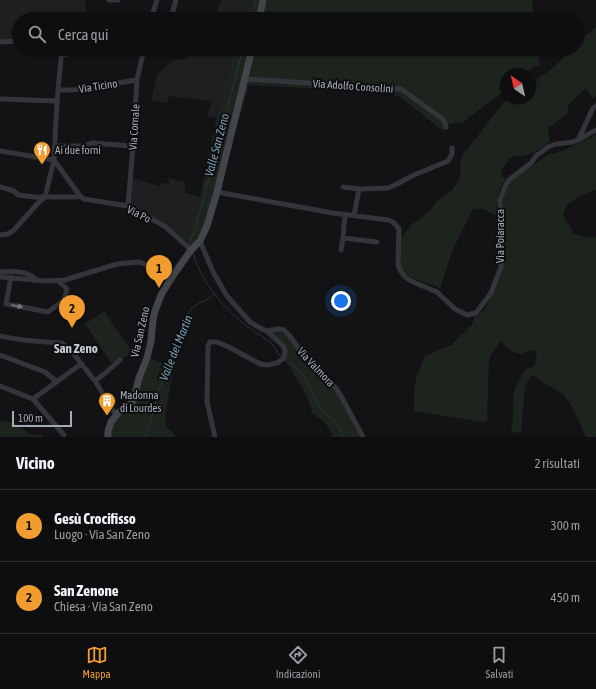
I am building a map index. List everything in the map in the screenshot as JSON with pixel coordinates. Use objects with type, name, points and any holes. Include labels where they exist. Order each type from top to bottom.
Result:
[{"type":"street","points":[[109,0],[118,0]]},
{"type":"street","points":[[153,12],[157,0]]},
{"type":"street","points":[[173,11],[176,0]]},
{"type":"street","points":[[260,12],[263,0]]},
{"type":"street","points":[[0,42],[12,41]]},
{"type":"street","points":[[0,236],[8,234],[12,231],[40,201],[45,198],[54,160],[57,101],[62,56]]},
{"type":"street","name":"Via Cornale","points":[[128,206],[137,80],[142,56]]},
{"type":"street","name":"Via San Zeno","points":[[108,437],[109,426],[116,415],[133,401],[138,378],[147,358],[151,342],[153,320],[161,295],[190,250],[200,241],[207,226],[217,192],[250,56]]},
{"type":"street","name":"Via Adolfo Consolini","points":[[245,79],[401,89],[444,120],[446,127]]},
{"type":"street","name":"Via Ticino","points":[[59,90],[73,90],[137,80]]},
{"type":"street","points":[[0,99],[57,101]]},
{"type":"street","points":[[578,140],[593,108],[596,106]]},
{"type":"street","name":"Via Poiaracca","points":[[217,192],[393,222],[399,228],[398,263],[404,276],[437,292],[455,309],[467,315],[476,313],[491,293],[501,267],[502,224],[500,200],[509,180],[531,163],[536,156],[548,147],[556,144],[573,142],[596,130]]},
{"type":"street","points":[[55,146],[84,146],[92,143],[133,146]]},
{"type":"street","points":[[343,187],[359,189],[388,188],[448,161],[452,154],[452,148]]},
{"type":"street","points":[[0,151],[54,160],[80,196]]},
{"type":"street","name":"Via Po","points":[[0,187],[14,190],[18,195],[45,198],[80,196],[84,199],[128,206],[166,227],[190,250]]},
{"type":"street","points":[[354,216],[359,189]]},
{"type":"street","points":[[341,250],[345,215]]},
{"type":"street","points":[[343,238],[377,242]]},
{"type":"street","name":"Via Valmora","points":[[200,241],[213,272],[227,296],[250,322],[262,330],[284,330],[290,336],[305,358],[335,387],[363,437]]},
{"type":"street","points":[[0,277],[58,281],[73,278],[117,264],[139,262],[172,277]]},
{"type":"street","points":[[0,272],[25,273],[33,276],[36,280]]},
{"type":"street","points":[[11,277],[6,304],[48,312],[64,300],[67,289],[58,281]]},
{"type":"street","points":[[215,437],[208,402],[208,346],[210,342],[217,342],[260,364],[268,365],[277,363],[284,358],[285,350],[283,346],[267,331]]},
{"type":"street","points":[[0,336],[28,342],[62,343],[73,353],[95,381],[116,415]]},
{"type":"street","points":[[0,355],[45,372],[57,382]]},
{"type":"street","name":"Via San Zeno","points":[[95,381],[120,360]]},
{"type":"street","points":[[33,399],[81,364]]},
{"type":"street","points":[[0,386],[33,399],[64,435]]},
{"type":"shaded area","points":[[0,0],[85,0],[86,12],[12,12],[12,41],[0,42]]},
{"type":"shaded area","points":[[221,0],[251,0],[245,12],[216,12]]},
{"type":"shaded area","points":[[251,0],[532,0],[533,12],[245,12]]},
{"type":"shaded area","points":[[596,27],[596,96],[593,99],[586,88],[568,105],[567,115],[562,117],[548,129],[550,142],[537,151],[524,156],[513,156],[502,168],[501,176],[506,179],[500,189],[498,198],[498,217],[484,209],[473,209],[452,251],[440,289],[406,274],[399,268],[399,236],[402,237],[411,225],[431,209],[438,200],[451,191],[459,181],[462,155],[502,104],[536,104],[536,80],[553,68],[564,56],[584,56],[584,37]]},
{"type":"shaded area","points":[[189,56],[232,56],[217,118],[207,116],[212,101],[169,96],[168,103],[151,101],[157,75],[172,61],[188,58]]},
{"type":"shaded area","points":[[232,56],[539,56],[540,66],[533,68],[500,68],[500,94],[462,123],[448,124],[443,131],[399,96],[384,92],[249,85],[207,226],[191,250],[184,243],[198,207],[220,103]]},
{"type":"shaded area","points":[[596,135],[596,190],[578,197],[567,205],[563,214],[575,234],[590,238],[596,237],[596,437],[586,437],[573,408],[564,395],[532,375],[525,386],[521,433],[511,431],[513,420],[513,396],[517,384],[525,370],[534,366],[537,356],[534,351],[521,354],[514,352],[501,341],[491,354],[489,361],[487,421],[483,422],[414,411],[416,377],[425,356],[451,345],[472,325],[474,317],[481,313],[485,308],[499,281],[504,234],[503,201],[505,192],[512,181],[548,155],[564,150]]},
{"type":"shaded area","points":[[131,178],[160,186],[161,182],[169,185],[168,178],[185,182],[185,193],[200,197],[198,207],[184,243],[166,227],[128,206]]},
{"type":"shaded area","points":[[104,311],[132,352],[112,364],[85,324]]},
{"type":"shaded area","points":[[267,331],[283,333],[288,337],[303,359],[336,390],[360,437],[333,437],[330,429],[325,423],[312,413],[304,391],[284,358],[285,350]]},
{"type":"shaded area","points":[[147,358],[162,363],[171,361],[174,367],[165,417],[166,427],[173,432],[175,437],[108,437],[108,431],[130,404]]},
{"type":"shaded area","points":[[0,421],[13,422],[30,434],[41,435],[44,437],[0,437]]},
{"type":"waterway","name":"Valle San Zeno","points":[[253,12],[256,0]]},
{"type":"waterway","name":"Valle San Zeno","points":[[190,241],[196,227],[241,56]]},
{"type":"waterway","name":"Valle San Zeno","points":[[193,253],[202,275],[214,294],[238,319],[272,344],[281,357]]},
{"type":"waterway","name":"Valle del Martin","points":[[145,437],[161,384],[171,361],[184,320],[193,307],[208,299],[214,293]]},
{"type":"waterway","name":"Valle San Zeno","points":[[284,360],[292,364],[304,376],[317,403],[322,410],[335,421],[343,437]]},
{"type":"place","name":"Ai due forni","points":[[42,165]]},
{"type":"place","name":"Gesù Crocifisso","points":[[159,288]]},
{"type":"place","name":"San Zenone","points":[[72,328]]},
{"type":"place","name":"Madonna di Lourdes","points":[[107,416]]},
{"type":"district","name":"San Zeno","points":[[76,348]]}]
